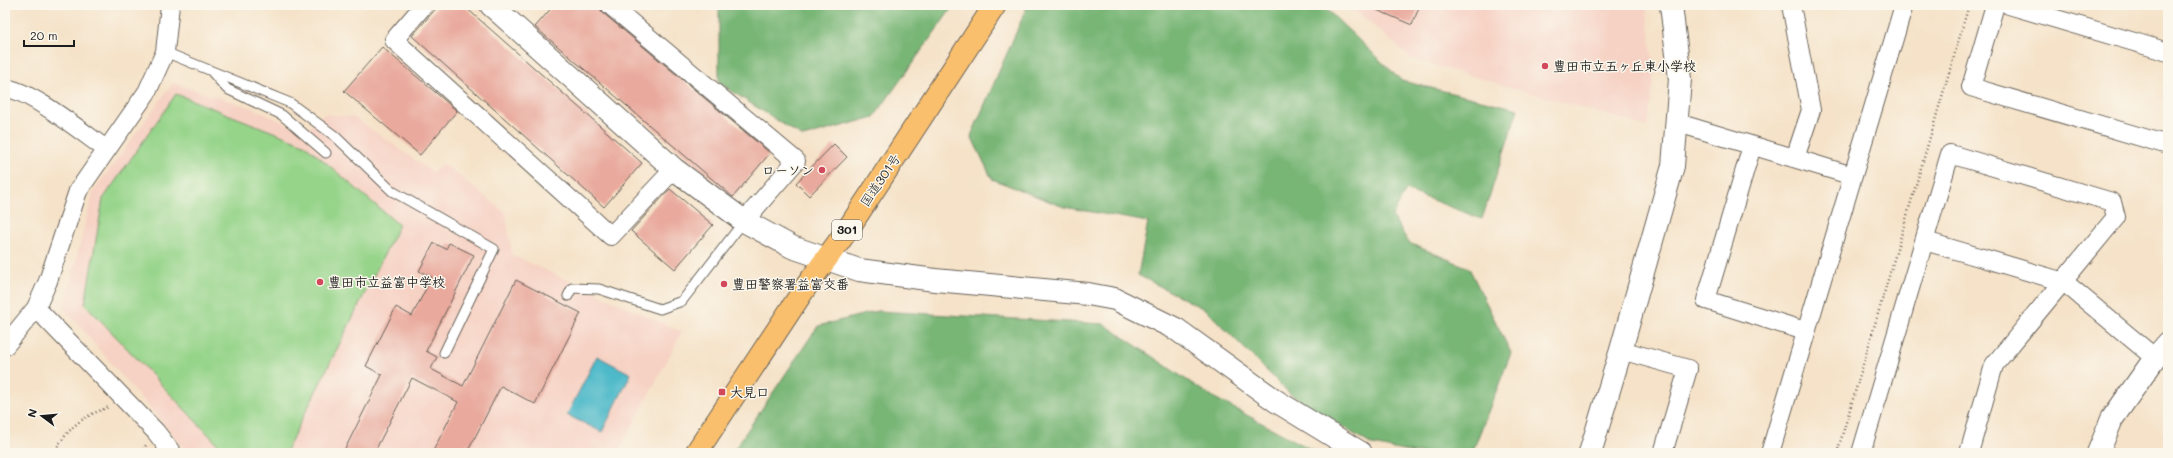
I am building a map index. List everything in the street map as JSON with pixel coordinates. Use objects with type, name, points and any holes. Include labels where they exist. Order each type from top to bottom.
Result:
[{"type":"highway","name":"国道301号","points":[[696,453],[995,5]]},
{"type":"street","points":[[5,346],[36,308],[48,281],[74,199],[82,183],[147,92],[164,52],[170,5]]},
{"type":"street","points":[[424,5],[394,40],[611,236],[674,169]]},
{"type":"street","points":[[491,5],[674,169],[744,221],[792,247],[826,260],[859,270],[1088,294],[1115,299],[1176,329],[1276,401],[1361,453]]},
{"type":"street","points":[[610,5],[796,161],[744,221]]},
{"type":"street","points":[[1590,453],[1622,350],[1674,166],[1680,79],[1671,5]]},
{"type":"street","points":[[1791,5],[1811,110],[1795,158]]},
{"type":"street","points":[[1770,453],[1805,331],[1904,5]]},
{"type":"street","points":[[1995,5],[1970,87],[2168,145]]},
{"type":"street","points":[[2009,5],[2168,52]]},
{"type":"street","points":[[5,89],[12,88],[48,108],[106,149]]},
{"type":"street","points":[[1678,123],[1853,176]]},
{"type":"street","points":[[1752,146],[1706,300],[1805,331]]},
{"type":"street","points":[[1861,453],[1950,154],[2112,202],[2116,217],[2064,282],[1994,365],[1969,453]]},
{"type":"street","points":[[1925,241],[2064,282],[2161,350],[2112,420],[2098,453]]},
{"type":"street","points":[[36,308],[156,432],[172,453]]},
{"type":"street","points":[[1622,350],[1688,369],[1663,453]]},
{"type":"lane","points":[[164,52],[210,69],[290,103],[335,136],[392,191],[494,249],[444,352]]},
{"type":"lane","points":[[210,69],[227,88],[282,114],[326,153]]},
{"type":"lane","points":[[568,296],[572,288],[599,289],[660,309],[682,301],[744,221]]},
{"type":"path","points":[[1837,453],[1969,5]]},
{"type":"path","points":[[53,453],[65,433],[88,414],[127,402]]},
{"type":"shaded area","name":"豊田市立五ヶ丘東小学校","points":[[1349,5],[1646,5],[1654,74],[1648,127],[1412,59]]},
{"type":"shaded area","name":"豊田市立益富中学校","points":[[173,83],[249,107],[305,132],[324,114],[354,117],[432,172],[443,163],[506,213],[512,255],[682,332],[618,453],[188,453],[64,308],[93,192]]},
{"type":"green space","points":[[719,5],[954,5],[874,117],[803,137],[719,83]]},
{"type":"green space","points":[[1028,5],[1322,5],[1402,81],[1518,109],[1482,219],[1406,190],[1392,216],[1409,243],[1469,268],[1511,353],[1472,453],[1415,453],[1372,445],[1290,394],[1206,310],[1138,275],[1148,222],[1064,207],[992,179],[971,136]]},
{"type":"green space","points":[[176,94],[304,144],[399,225],[285,453],[226,453],[85,304],[103,199]]},
{"type":"green space","points":[[878,311],[1104,324],[1209,395],[1318,453],[732,453],[818,326]]},
{"type":"water","points":[[597,356],[631,374],[602,432],[567,415]]},
{"type":"building","points":[[439,5],[463,5],[642,163],[604,207],[412,36]]},
{"type":"building","points":[[554,5],[597,5],[603,13],[770,153],[733,197],[535,27]]},
{"type":"building","points":[[1365,5],[1420,5],[1412,25]]},
{"type":"building","points":[[382,47],[457,111],[420,155],[344,91]]},
{"type":"building","name":"ローソン","points":[[834,144],[847,157],[809,196],[796,183]]},
{"type":"building","points":[[670,189],[713,225],[675,269],[631,231]]},
{"type":"building","points":[[434,243],[446,249],[449,243],[474,255],[426,351],[437,357],[431,369],[463,386],[516,280],[581,313],[535,404],[501,386],[467,453],[432,453],[458,402],[412,378],[374,453],[343,453],[382,375],[366,366],[396,307],[412,316],[432,277],[419,271]]},
{"type":"place","name":"豊田市立五ヶ丘東小学校","points":[[1545,66]]},
{"type":"place","name":"ローソン","points":[[822,170]]},
{"type":"place","name":"豊田市立益富中学校","points":[[320,282]]},
{"type":"place","name":"豊田警察署益富交番","points":[[724,284]]},
{"type":"place","name":"大見口","points":[[722,392]]}]
